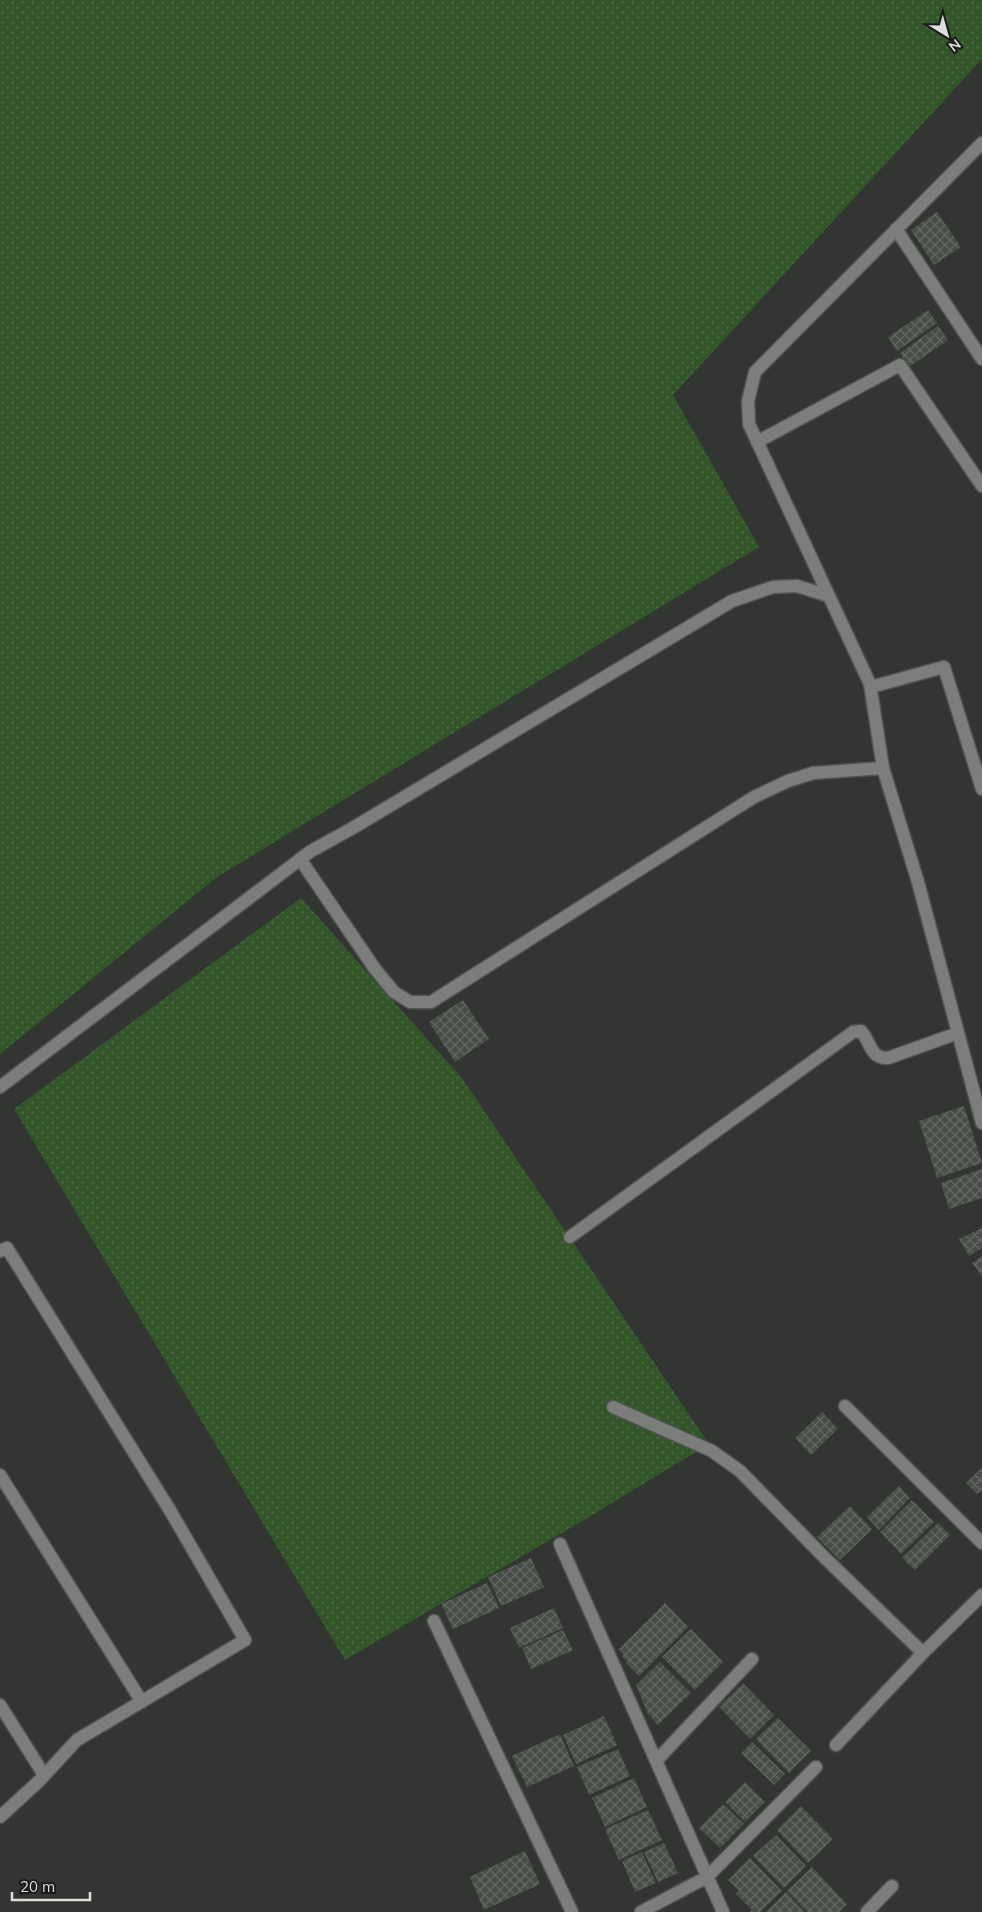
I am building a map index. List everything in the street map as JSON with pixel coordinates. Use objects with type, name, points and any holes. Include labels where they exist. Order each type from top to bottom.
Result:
[{"type":"street","points":[[982,143],[755,372],[748,401],[748,424],[871,687],[883,768],[918,882],[982,1123]]},
{"type":"street","points":[[896,229],[982,359]]},
{"type":"street","points":[[757,442],[900,365],[982,486]]},
{"type":"street","points":[[0,1087],[311,850],[351,829],[732,601],[773,587],[797,586],[829,596]]},
{"type":"street","points":[[871,687],[944,667],[982,789]]},
{"type":"street","points":[[300,859],[375,969],[394,992],[410,1002],[431,1002],[754,797],[813,772],[883,768]]},
{"type":"street","points":[[570,1237],[853,1032],[861,1031],[873,1053],[882,1059],[958,1033]]},
{"type":"street","points":[[0,1251],[7,1248],[47,1311],[171,1512],[245,1640],[77,1740],[0,1817]]},
{"type":"street","points":[[846,1406],[982,1542]]},
{"type":"street","points":[[613,1407],[712,1451],[740,1471],[823,1556],[923,1653]]},
{"type":"street","points":[[0,1475],[142,1702]]},
{"type":"street","points":[[560,1544],[723,1912]]},
{"type":"street","points":[[836,1745],[982,1594]]},
{"type":"street","points":[[434,1621],[572,1912]]},
{"type":"street","points":[[656,1761],[752,1659]]},
{"type":"street","points":[[0,1705],[44,1775]]},
{"type":"street","points":[[640,1912],[707,1877],[816,1767]]},
{"type":"street","points":[[867,1912],[892,1886]]},
{"type":"green space","points":[[0,0],[982,0],[982,59],[673,395],[759,547],[217,877],[0,1054]]},
{"type":"green space","points":[[301,898],[462,1078],[709,1444],[584,1520],[345,1660],[14,1109]]},
{"type":"building","points":[[937,212],[961,247],[934,265],[911,230]]},
{"type":"building","points":[[928,310],[937,323],[897,351],[888,337]]},
{"type":"building","points":[[938,326],[948,340],[909,367],[900,353]]},
{"type":"building","points":[[463,1000],[489,1039],[455,1062],[429,1022]]},
{"type":"building","points":[[964,1106],[982,1163],[937,1178],[919,1121]]},
{"type":"building","points":[[982,1169],[982,1198],[949,1209],[941,1183]]},
{"type":"building","points":[[982,1228],[982,1248],[969,1256],[959,1239]]},
{"type":"building","points":[[982,1256],[982,1276],[972,1263]]},
{"type":"building","points":[[822,1412],[838,1429],[811,1455],[795,1438]]},
{"type":"building","points":[[982,1468],[982,1490],[977,1494],[966,1483]]},
{"type":"building","points":[[899,1486],[910,1498],[879,1530],[867,1517]]},
{"type":"building","points":[[912,1500],[934,1522],[901,1554],[880,1532]]},
{"type":"building","points":[[850,1506],[872,1529],[840,1560],[817,1537]]},
{"type":"building","points":[[938,1523],[950,1535],[915,1570],[902,1558]]},
{"type":"building","points":[[531,1558],[544,1587],[501,1606],[488,1577]]},
{"type":"building","points":[[487,1583],[499,1608],[453,1629],[441,1604]]},
{"type":"building","points":[[665,1603],[688,1627],[639,1676],[626,1663],[628,1662],[622,1656],[624,1654],[619,1649]]},
{"type":"building","points":[[554,1608],[563,1628],[519,1648],[510,1628]]},
{"type":"building","points":[[691,1629],[723,1662],[695,1690],[662,1657]]},
{"type":"building","points":[[563,1630],[573,1650],[531,1669],[522,1648]]},
{"type":"building","points":[[660,1662],[691,1693],[658,1725],[648,1714],[636,1685]]},
{"type":"building","points":[[743,1683],[774,1715],[750,1739],[719,1707]]},
{"type":"building","points":[[604,1716],[617,1745],[576,1764],[563,1735]]},
{"type":"building","points":[[778,1718],[811,1751],[789,1773],[756,1739]]},
{"type":"building","points":[[560,1734],[574,1766],[527,1787],[512,1756]]},
{"type":"building","points":[[752,1742],[785,1774],[774,1785],[741,1753]]},
{"type":"building","points":[[618,1749],[630,1776],[589,1795],[577,1767]]},
{"type":"building","points":[[634,1778],[647,1807],[605,1827],[592,1798]]},
{"type":"building","points":[[745,1782],[765,1802],[745,1822],[725,1802]]},
{"type":"building","points":[[723,1804],[744,1824],[720,1848],[699,1828]]},
{"type":"building","points":[[801,1806],[833,1839],[808,1863],[777,1830]]},
{"type":"building","points":[[648,1810],[662,1840],[619,1860],[605,1829]]},
{"type":"building","points":[[776,1835],[806,1866],[784,1888],[753,1856]]},
{"type":"building","points":[[664,1843],[678,1873],[658,1882],[644,1852]]},
{"type":"building","points":[[525,1851],[540,1884],[484,1910],[470,1877]]},
{"type":"building","points":[[642,1852],[656,1883],[635,1892],[622,1861]]},
{"type":"building","points":[[750,1858],[782,1891],[760,1912],[750,1912],[752,1910],[736,1894],[739,1891],[728,1880]]},
{"type":"building","points":[[812,1867],[847,1904],[839,1912],[807,1912],[787,1891]]},
{"type":"building","points":[[786,1892],[805,1912],[766,1912]]}]
